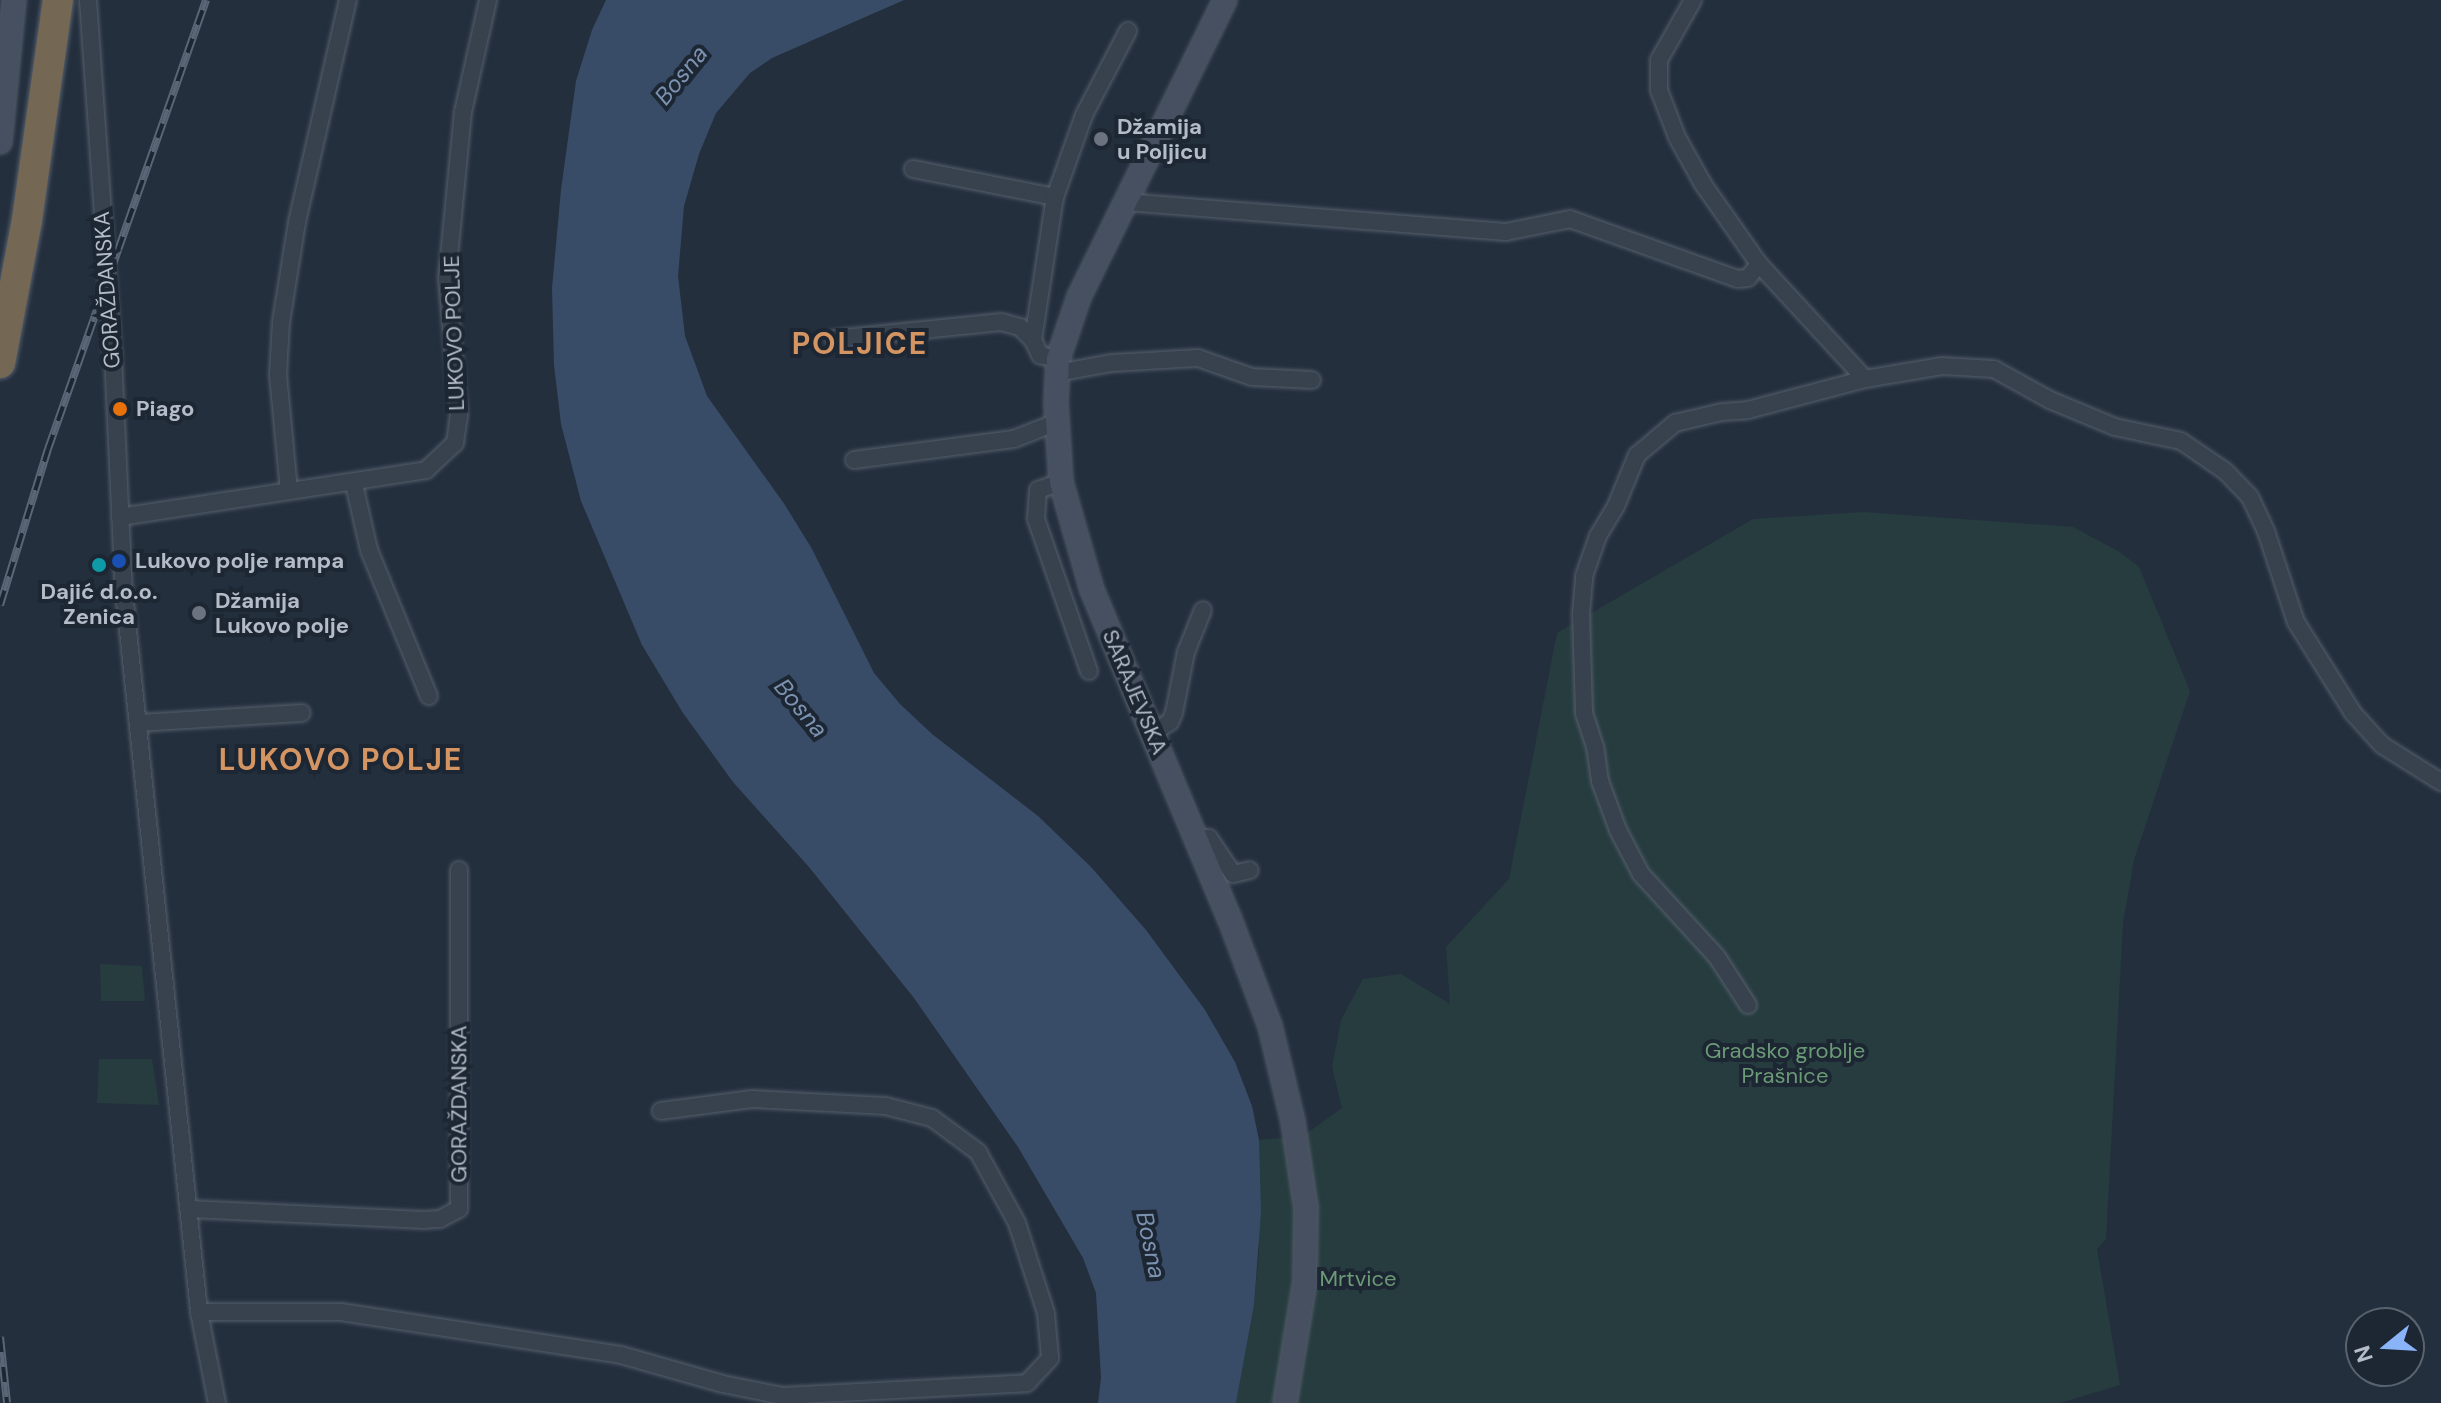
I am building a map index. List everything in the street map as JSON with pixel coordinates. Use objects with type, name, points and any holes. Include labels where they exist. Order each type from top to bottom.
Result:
[{"type":"highway","points":[[0,363],[27,220],[58,0]]},
{"type":"main road","points":[[0,142],[14,0]]},
{"type":"main road","name":"SARAJEVSKA","points":[[1225,0],[1079,297],[1058,366],[1057,422],[1061,482],[1092,590],[1197,839],[1270,1026],[1293,1122],[1306,1208],[1305,1281],[1285,1403]]},
{"type":"street","name":"GORAŽDANSKA","points":[[88,0],[113,354],[120,517],[138,723],[199,1312],[217,1403]]},
{"type":"street","points":[[289,491],[278,375],[281,322],[297,222],[348,0]]},
{"type":"street","name":"LUKOVO POLJE","points":[[120,517],[354,484],[426,470],[455,443],[459,416],[447,278],[463,112],[488,0]]},
{"type":"street","points":[[1693,0],[1659,60],[1659,90],[1677,137],[1703,184],[1759,264],[1865,379]]},
{"type":"street","points":[[1033,340],[1055,197],[1084,115],[1128,31]]},
{"type":"street","points":[[913,169],[1055,197]]},
{"type":"street","points":[[1125,202],[1506,232],[1570,219],[1738,279],[1748,278],[1759,264]]},
{"type":"street","points":[[834,339],[1001,322],[1020,327],[1033,340],[1040,355],[1058,366],[1198,358],[1252,377],[1312,380]]},
{"type":"street","points":[[1748,1005],[1717,957],[1641,874],[1618,830],[1600,781],[1595,747],[1584,713],[1581,614],[1584,576],[1598,536],[1616,506],[1637,455],[1675,423],[1722,412],[1748,410],[1865,379],[1942,366],[1994,369],[2050,400],[2115,427],[2181,441],[2225,471],[2250,497],[2266,531],[2296,622],[2353,713],[2382,745],[2441,782]]},
{"type":"street","points":[[854,460],[1014,439],[1057,422]]},
{"type":"street","points":[[1061,482],[1038,490],[1036,519],[1089,671]]},
{"type":"street","points":[[354,484],[369,550],[429,696]]},
{"type":"street","points":[[1152,734],[1170,722],[1174,713],[1186,652],[1203,610]]},
{"type":"street","points":[[138,723],[302,713]]},
{"type":"street","points":[[1197,839],[1209,838],[1233,874],[1250,870]]},
{"type":"street","name":"GORAŽDANSKA","points":[[189,1209],[424,1220],[440,1219],[459,1209],[459,870]]},
{"type":"street","points":[[199,1312],[341,1312],[621,1355],[723,1384],[782,1396],[1027,1383],[1050,1358],[1046,1313],[1017,1223],[978,1152],[932,1118],[886,1106],[752,1099],[661,1111]]},
{"type":"green space","name":"Gradsko groblje Prašnice","points":[[1863,512],[2073,527],[2120,552],[2139,567],[2190,691],[2134,860],[2123,923],[2106,1239],[2097,1249],[2120,1385],[2060,1403],[1236,1403],[1254,1305],[1259,1252],[1259,1140],[1303,1136],[1342,1108],[1332,1067],[1341,1020],[1363,979],[1401,974],[1450,1004],[1446,947],[1509,879],[1557,633],[1753,519]]},
{"type":"green space","points":[[100,964],[142,966],[145,1001],[101,1001]]},
{"type":"green space","points":[[99,1059],[152,1059],[159,1105],[97,1103]]},
{"type":"water","name":"Bosna","points":[[606,0],[904,0],[772,58],[750,73],[716,113],[699,154],[684,206],[678,276],[685,336],[707,396],[785,505],[812,549],[874,673],[900,704],[932,734],[1038,816],[1091,867],[1146,930],[1205,1010],[1235,1062],[1252,1106],[1259,1140],[1261,1212],[1254,1305],[1236,1403],[1098,1403],[1101,1378],[1096,1293],[1083,1258],[1018,1147],[914,998],[809,867],[733,782],[683,713],[642,645],[581,501],[561,424],[554,365],[552,288],[576,81],[592,30]]},
{"type":"railway","points":[[0,605],[48,449],[206,0]]},
{"type":"railway","points":[[0,1337],[7,1403]]},
{"type":"place","name":"Džamija u Poljicu","points":[[1101,139]]},
{"type":"place","name":"Piago","points":[[120,409]]},
{"type":"place","name":"Lukovo polje rampa","points":[[119,561]]},
{"type":"place","name":"Dajić d.o.o. Zenica","points":[[99,565]]},
{"type":"place","name":"Džamija Lukovo polje","points":[[199,613]]},
{"type":"district","name":"POLJICE","points":[[860,344]]},
{"type":"district","name":"LUKOVO POLJE","points":[[341,760]]},
{"type":"park label","name":"Mrtvice","points":[[1358,1279]]}]
